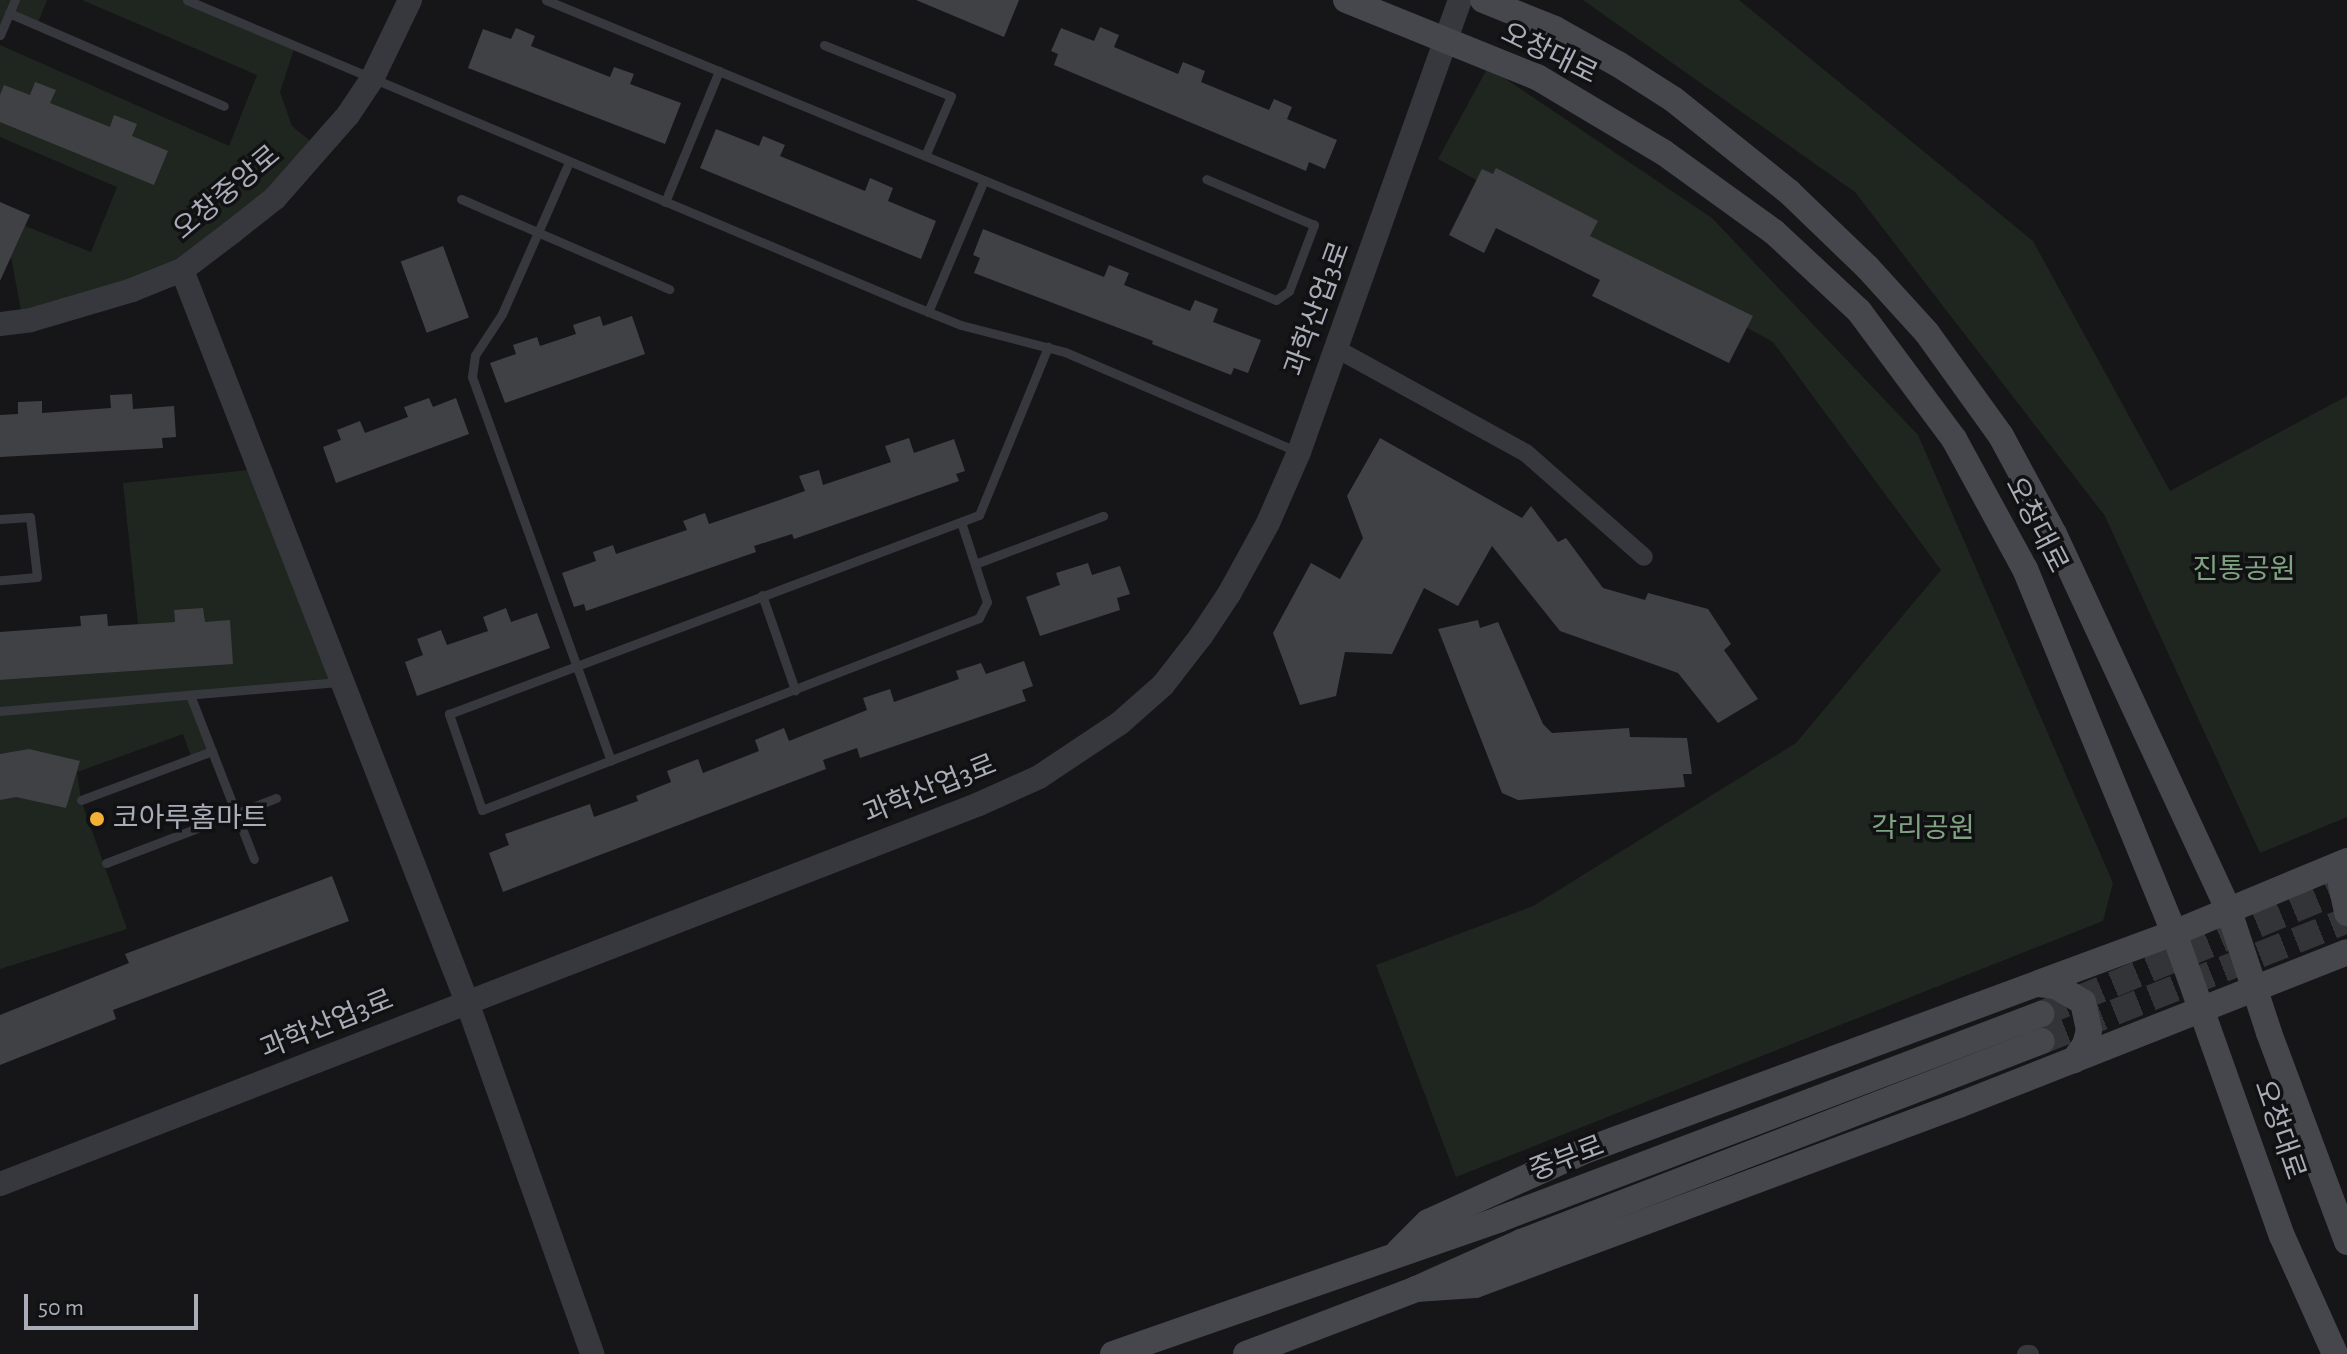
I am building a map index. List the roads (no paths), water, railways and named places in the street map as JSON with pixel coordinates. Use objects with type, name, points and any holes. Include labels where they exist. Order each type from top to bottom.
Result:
[{"type":"main road","name":"오창대로","points":[[1346,0],[1537,77],[1663,152],[1774,232],[1859,311],[1954,439],[2025,569],[2174,933],[2282,1236],[2335,1354]]},
{"type":"main road","name":"오창대로","points":[[1483,0],[1555,29],[1673,99],[1789,192],[1867,267],[1927,333],[2001,436],[2054,534],[2229,911],[2269,1033],[2347,1242]]},
{"type":"main road","points":[[1399,1251],[1428,1222],[1587,1150],[2174,933],[2347,861]]},
{"type":"main road","points":[[2347,870],[2340,879],[2347,913]]},
{"type":"main road","points":[[1416,1289],[1475,1285],[2074,1060],[2347,952]]},
{"type":"main road","points":[[2039,984],[2056,986],[2083,1002],[2089,1030],[2085,1045],[2074,1060]]},
{"type":"main road","name":"중부로","points":[[1113,1354],[1399,1251],[1500,1219],[2041,1014]]},
{"type":"main road","points":[[1246,1354],[1416,1289],[1521,1242],[2042,1041]]},
{"type":"street","name":"오창중앙로","points":[[0,324],[83,306],[182,270],[275,198],[321,150],[372,79],[410,0]]},
{"type":"street","name":"과학산업3로","points":[[0,1184],[979,804],[1039,777],[1120,723],[1163,685],[1201,636],[1229,594],[1268,523],[1299,452],[1460,0]]},
{"type":"street","points":[[182,270],[467,1002],[592,1354]]},
{"type":"street","points":[[1335,348],[1526,453],[1644,557]]},
{"type":"lane","points":[[0,35],[15,0]]},
{"type":"lane","points":[[187,0],[928,312],[961,325],[1048,347],[1299,452]]},
{"type":"lane","points":[[546,0],[1276,300],[1289,291],[1314,225],[1206,179]]},
{"type":"lane","points":[[9,13],[224,106]]},
{"type":"lane","points":[[824,45],[951,96],[925,156]]},
{"type":"lane","points":[[665,202],[719,71]]},
{"type":"lane","points":[[569,162],[502,314],[475,355],[472,377],[611,761]]},
{"type":"lane","points":[[928,312],[984,180]]},
{"type":"lane","points":[[461,199],[669,289]]},
{"type":"lane","points":[[961,522],[987,602],[979,618],[482,810],[449,714],[979,515],[1048,347]]},
{"type":"lane","points":[[975,564],[1103,516]]},
{"type":"lane","points":[[0,519],[30,517],[37,577],[0,580]]},
{"type":"lane","points":[[762,595],[795,690]]},
{"type":"lane","points":[[0,711],[340,682]]},
{"type":"lane","points":[[190,695],[254,859]]},
{"type":"lane","points":[[81,800],[212,751]]},
{"type":"lane","points":[[106,863],[276,798]]},
{"type":"tunnel","points":[[2041,1014],[2347,888]]},
{"type":"tunnel","points":[[2042,1041],[2347,920]]},
{"type":"place","name":"코아루홈마트","points":[[97,819]]},
{"type":"park label","name":"진통공원","points":[[2244,570]]},
{"type":"park label","name":"각리공원","points":[[1923,829]]}]
